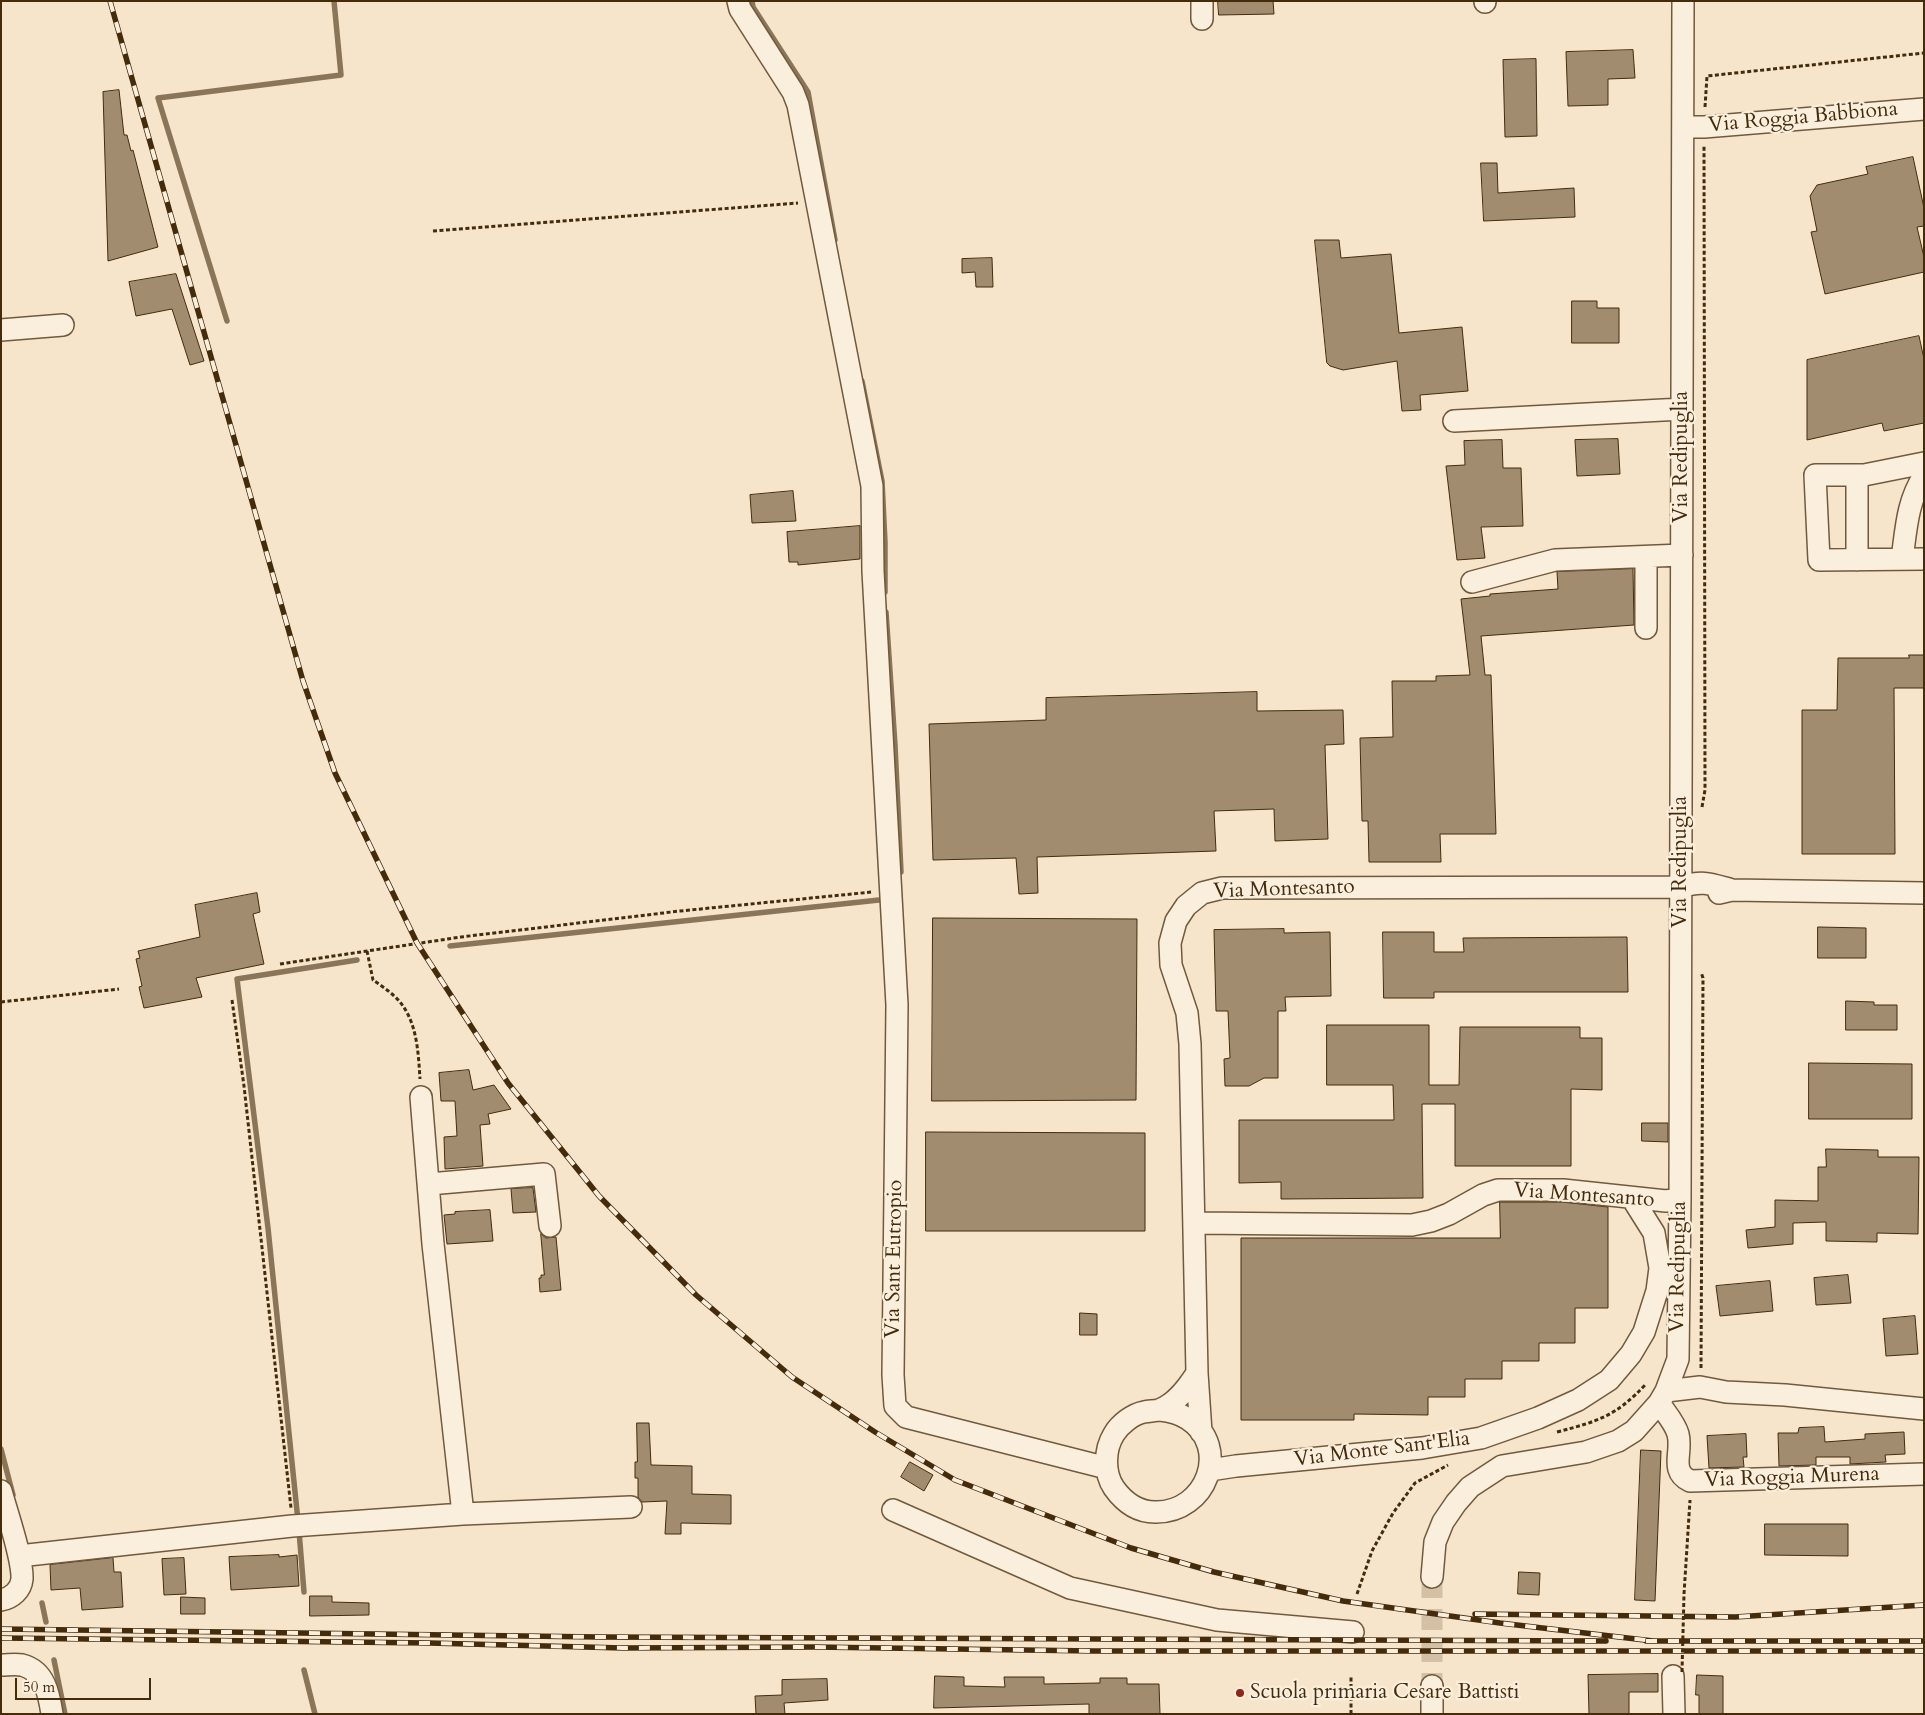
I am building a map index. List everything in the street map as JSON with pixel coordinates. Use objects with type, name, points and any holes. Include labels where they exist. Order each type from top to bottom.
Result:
[{"type":"street","name":"Via Sant Eutropio","points":[[738,1],[748,23],[793,92],[798,105],[872,486],[873,571],[898,1005],[893,1375],[895,1406],[906,1417],[1107,1468]]},
{"type":"street","name":"Via Redipuglia","points":[[1432,1577],[1435,1542],[1443,1522],[1470,1487],[1502,1466],[1586,1452],[1618,1441],[1634,1431],[1662,1397],[1678,1358],[1682,555],[1682,1]]},
{"type":"street","name":"Via Roggia Babbiona","points":[[1683,127],[1704,127],[1924,109]]},
{"type":"street","points":[[1,330],[63,325]]},
{"type":"street","points":[[1454,421],[1682,409]]},
{"type":"street","points":[[1924,462],[1857,475],[1815,475],[1819,560],[1924,559]]},
{"type":"street","points":[[1857,475],[1857,560]]},
{"type":"street","points":[[1902,559],[1909,508],[1918,485],[1924,476]]},
{"type":"street","points":[[1472,582],[1555,560],[1682,555]]},
{"type":"street","points":[[1646,557],[1646,628]]},
{"type":"street","name":"Via Montesanto","points":[[1201,1432],[1197,1373],[1190,1044],[1187,1013],[1171,965],[1170,943],[1176,921],[1186,906],[1202,893],[1222,888],[1681,887],[1697,894],[1712,895],[1732,890],[1924,893]]},
{"type":"street","points":[[421,1097],[433,1244],[463,1514]]},
{"type":"street","points":[[429,1184],[544,1174],[550,1226]]},
{"type":"street","name":"Via Montesanto","points":[[1194,1224],[1412,1225],[1431,1221],[1483,1195],[1498,1190],[1563,1190],[1666,1201],[1680,1199]]},
{"type":"street","name":"Via Monte Sant'Elia","points":[[1210,1470],[1422,1448],[1481,1438],[1538,1418],[1578,1400],[1609,1380],[1631,1354],[1644,1332],[1657,1291],[1660,1268],[1654,1233],[1632,1198]]},
{"type":"street","points":[[1678,1358],[1700,1386]]},
{"type":"street","points":[[1160,1410],[1188,1388],[1197,1373]]},
{"type":"street","points":[[1662,1397],[1700,1386],[1726,1392],[1785,1395],[1924,1409]]},
{"type":"street","name":"Via Roggia Murena","points":[[1662,1397],[1679,1435],[1678,1469],[1683,1477],[1690,1481],[1924,1474]]},
{"type":"street","points":[[1160,1410],[1176,1412],[1190,1420],[1201,1432],[1207,1443],[1210,1456],[1210,1470],[1204,1485],[1195,1498],[1181,1508],[1166,1512],[1149,1512],[1134,1507],[1121,1497],[1111,1483],[1107,1468],[1107,1450],[1114,1433],[1126,1420],[1142,1412],[1160,1410]]},
{"type":"street","points":[[1,1491],[19,1557],[22,1578],[17,1591],[12,1596],[1,1600]]},
{"type":"street","points":[[28,1555],[298,1526],[463,1514],[631,1507]]},
{"type":"street","points":[[893,1510],[1070,1588],[1218,1620],[1353,1632]]},
{"type":"street","points":[[1,1665],[22,1665],[40,1676],[49,1695],[52,1714]]},
{"type":"street","points":[[1674,1714],[1678,1674]]},
{"type":"street","points":[[1432,1686],[1432,1714]]},
{"type":"path","points":[[1701,809],[1705,790],[1704,127],[1707,76],[1924,53]]},
{"type":"path","points":[[432,231],[816,201]]},
{"type":"path","points":[[280,964],[416,943],[680,911],[892,890]]},
{"type":"path","points":[[367,951],[373,980],[394,995],[408,1013],[415,1031],[421,1097]]},
{"type":"path","points":[[1700,1386],[1701,971]]},
{"type":"path","points":[[1,1002],[119,989]]},
{"type":"path","points":[[232,1000],[298,1526]]},
{"type":"path","points":[[1678,1674],[1690,1481]]},
{"type":"path","points":[[1351,1676],[1351,1714]]},
{"type":"building","points":[[1218,1],[1273,1],[1274,14],[1219,15]]},
{"type":"building","points":[[1633,50],[1635,78],[1608,79],[1608,105],[1568,106],[1566,52]]},
{"type":"building","points":[[1536,59],[1537,136],[1505,137],[1503,60]]},
{"type":"building","points":[[119,90],[124,135],[127,135],[131,151],[133,150],[158,247],[108,261],[103,92]]},
{"type":"building","points":[[1913,157],[1924,208],[1924,226],[1917,227],[1924,257],[1924,272],[1825,294],[1811,232],[1817,231],[1810,196],[1817,185],[1868,174],[1866,167]]},
{"type":"building","points":[[1481,163],[1497,163],[1498,193],[1574,188],[1575,217],[1484,221]]},
{"type":"building","points":[[1315,240],[1339,240],[1341,258],[1391,254],[1399,333],[1462,327],[1468,391],[1420,395],[1421,410],[1402,411],[1397,361],[1343,370],[1330,366],[1327,363]]},
{"type":"building","points":[[992,258],[993,287],[976,287],[975,272],[962,273],[962,259]]},
{"type":"building","points":[[176,274],[204,361],[190,365],[172,309],[136,316],[129,282]]},
{"type":"building","points":[[1572,301],[1597,301],[1597,308],[1619,308],[1619,343],[1572,343]]},
{"type":"building","points":[[1919,336],[1924,359],[1924,423],[1884,431],[1882,423],[1807,440],[1807,360]]},
{"type":"building","points":[[1618,439],[1620,474],[1577,476],[1575,440]]},
{"type":"building","points":[[1502,440],[1503,468],[1521,468],[1523,526],[1481,527],[1485,558],[1457,560],[1446,466],[1465,465],[1464,441]]},
{"type":"building","points":[[793,491],[796,521],[752,523],[750,495]]},
{"type":"building","points":[[860,526],[860,559],[798,565],[798,562],[789,562],[787,532]]},
{"type":"building","points":[[1633,569],[1634,625],[1481,636],[1485,675],[1491,675],[1496,834],[1440,834],[1441,862],[1369,862],[1368,821],[1362,821],[1360,738],[1393,737],[1392,681],[1436,681],[1436,676],[1470,675],[1461,599],[1490,596],[1490,594],[1558,589],[1557,572]]},
{"type":"building","points":[[1909,655],[1924,655],[1924,688],[1894,688],[1895,854],[1802,854],[1802,710],[1837,710],[1838,658],[1909,658]]},
{"type":"building","points":[[1257,692],[1257,711],[1343,710],[1344,744],[1325,745],[1328,839],[1275,841],[1274,809],[1214,811],[1216,851],[1037,857],[1038,893],[1019,894],[1016,858],[933,860],[929,724],[1046,720],[1046,698]]},
{"type":"building","points":[[257,893],[260,912],[253,914],[264,964],[196,978],[202,997],[144,1008],[139,987],[142,986],[136,959],[140,958],[138,951],[200,937],[195,905]]},
{"type":"building","points":[[933,918],[1137,919],[1136,1100],[932,1101]]},
{"type":"building","points":[[1818,927],[1866,928],[1866,958],[1818,958]]},
{"type":"building","points":[[1284,929],[1284,933],[1330,932],[1331,996],[1285,997],[1286,1011],[1278,1011],[1278,1078],[1264,1078],[1249,1086],[1225,1086],[1224,1059],[1230,1058],[1228,1011],[1216,1011],[1214,930]]},
{"type":"building","points":[[1383,932],[1434,932],[1434,952],[1464,952],[1463,938],[1627,937],[1628,992],[1434,992],[1434,998],[1384,998]]},
{"type":"building","points":[[1846,1001],[1874,1002],[1874,1005],[1897,1005],[1897,1030],[1846,1030]]},
{"type":"building","points":[[1327,1025],[1429,1025],[1429,1085],[1459,1085],[1460,1027],[1580,1027],[1580,1038],[1602,1038],[1602,1090],[1571,1089],[1571,1166],[1455,1166],[1455,1104],[1422,1104],[1423,1198],[1281,1199],[1281,1182],[1239,1183],[1239,1120],[1394,1120],[1393,1085],[1327,1085]]},
{"type":"building","points":[[1809,1063],[1912,1064],[1912,1119],[1809,1119]]},
{"type":"building","points":[[469,1070],[473,1090],[494,1085],[511,1109],[488,1114],[490,1124],[480,1125],[483,1166],[445,1169],[444,1137],[457,1136],[455,1101],[441,1101],[439,1073]]},
{"type":"building","points":[[1642,1123],[1668,1123],[1668,1142],[1642,1141]]},
{"type":"building","points":[[926,1132],[1145,1133],[1145,1231],[926,1231]]},
{"type":"building","points":[[1826,1149],[1878,1150],[1878,1157],[1919,1157],[1918,1234],[1877,1233],[1877,1242],[1826,1241],[1826,1222],[1793,1223],[1793,1244],[1748,1248],[1746,1230],[1775,1227],[1775,1200],[1818,1201],[1818,1167],[1826,1167]]},
{"type":"building","points":[[533,1188],[536,1212],[513,1213],[511,1189]]},
{"type":"building","points":[[1500,1202],[1562,1202],[1608,1207],[1608,1308],[1575,1308],[1575,1343],[1539,1343],[1539,1361],[1502,1361],[1502,1379],[1465,1379],[1465,1397],[1428,1397],[1428,1415],[1354,1414],[1354,1420],[1241,1420],[1241,1238],[1500,1238]]},
{"type":"building","points":[[490,1210],[493,1241],[447,1244],[444,1215],[455,1214],[455,1212]]},
{"type":"building","points":[[541,1234],[546,1238],[556,1237],[561,1290],[540,1292],[539,1278],[541,1278],[541,1275],[544,1275]]},
{"type":"building","points":[[1848,1275],[1851,1303],[1816,1305],[1814,1278]]},
{"type":"building","points":[[1770,1281],[1773,1311],[1720,1316],[1716,1286]]},
{"type":"building","points":[[1080,1313],[1097,1314],[1097,1335],[1080,1335]]},
{"type":"building","points":[[1915,1316],[1918,1354],[1886,1356],[1883,1319]]},
{"type":"building","points":[[637,1423],[649,1423],[651,1465],[692,1466],[692,1494],[731,1495],[731,1524],[681,1523],[681,1534],[665,1534],[667,1501],[642,1502],[638,1497],[638,1478],[635,1478]]},
{"type":"building","points":[[1824,1427],[1825,1442],[1865,1439],[1865,1434],[1904,1432],[1905,1454],[1885,1455],[1886,1462],[1850,1464],[1850,1457],[1816,1457],[1816,1465],[1779,1466],[1778,1433],[1798,1433],[1799,1428]]},
{"type":"building","points":[[1746,1434],[1747,1457],[1743,1457],[1744,1467],[1709,1468],[1707,1436]]},
{"type":"building","points":[[1641,1450],[1661,1451],[1655,1601],[1635,1600]]},
{"type":"building","points":[[910,1462],[933,1475],[924,1491],[901,1477]]},
{"type":"building","points":[[1765,1524],[1848,1524],[1848,1556],[1765,1555]]},
{"type":"building","points":[[279,1555],[279,1557],[297,1555],[299,1586],[231,1590],[229,1557]]},
{"type":"building","points":[[113,1558],[114,1572],[121,1572],[123,1607],[82,1610],[80,1588],[51,1590],[50,1565]]},
{"type":"building","points":[[184,1558],[186,1594],[164,1595],[162,1559]]},
{"type":"building","points":[[1519,1572],[1540,1573],[1539,1595],[1518,1594]]},
{"type":"building","points":[[310,1596],[332,1596],[332,1602],[369,1603],[369,1615],[310,1616]]},
{"type":"building","points":[[181,1597],[205,1598],[205,1614],[181,1614]]},
{"type":"building","points":[[1658,1674],[1658,1692],[1629,1692],[1629,1714],[1589,1714],[1588,1675]]},
{"type":"building","points":[[1697,1675],[1723,1676],[1723,1714],[1699,1714],[1699,1695],[1696,1695]]},
{"type":"building","points":[[935,1676],[964,1677],[964,1686],[1005,1687],[1004,1677],[1044,1677],[1044,1684],[1100,1683],[1100,1678],[1127,1678],[1127,1684],[1159,1684],[1160,1714],[1089,1714],[1089,1704],[934,1708]]},
{"type":"building","points":[[827,1679],[828,1700],[784,1703],[785,1714],[756,1714],[755,1696],[782,1695],[782,1680]]},
{"type":"waterway","points":[[227,321],[158,98],[341,75],[334,1]]},
{"type":"waterway","points":[[752,1],[753,7],[808,92],[835,240]]},
{"type":"waterway","points":[[862,381],[882,481],[885,592]]},
{"type":"waterway","points":[[886,612],[901,872]]},
{"type":"waterway","points":[[450,946],[879,900]]},
{"type":"waterway","points":[[298,1521],[268,1228],[237,979],[357,960]]},
{"type":"waterway","points":[[1,1449],[13,1495]]},
{"type":"waterway","points":[[299,1531],[304,1592]]},
{"type":"waterway","points":[[42,1603],[46,1622]]},
{"type":"waterway","points":[[54,1660],[65,1714]]},
{"type":"waterway","points":[[304,1670],[315,1714]]},
{"type":"tunnel","points":[[1432,1577],[1432,1686]]},
{"type":"railway","points":[[110,1],[303,681],[335,773],[417,943],[508,1083],[599,1196],[696,1295],[792,1377],[875,1432],[955,1480],[1131,1548],[1214,1572],[1343,1601],[1500,1623],[1653,1641]]},
{"type":"railway","points":[[1475,1614],[1735,1617],[1924,1605]]},
{"type":"railway","points":[[1,1629],[599,1637],[1606,1641]]},
{"type":"railway","points":[[1,1638],[429,1643],[623,1648],[814,1647],[1093,1651],[1924,1651]]},
{"type":"railway","points":[[1646,1641],[1924,1641]]},
{"type":"place","name":"Scuola primaria Cesare Battisti","points":[[1240,1693]]}]
